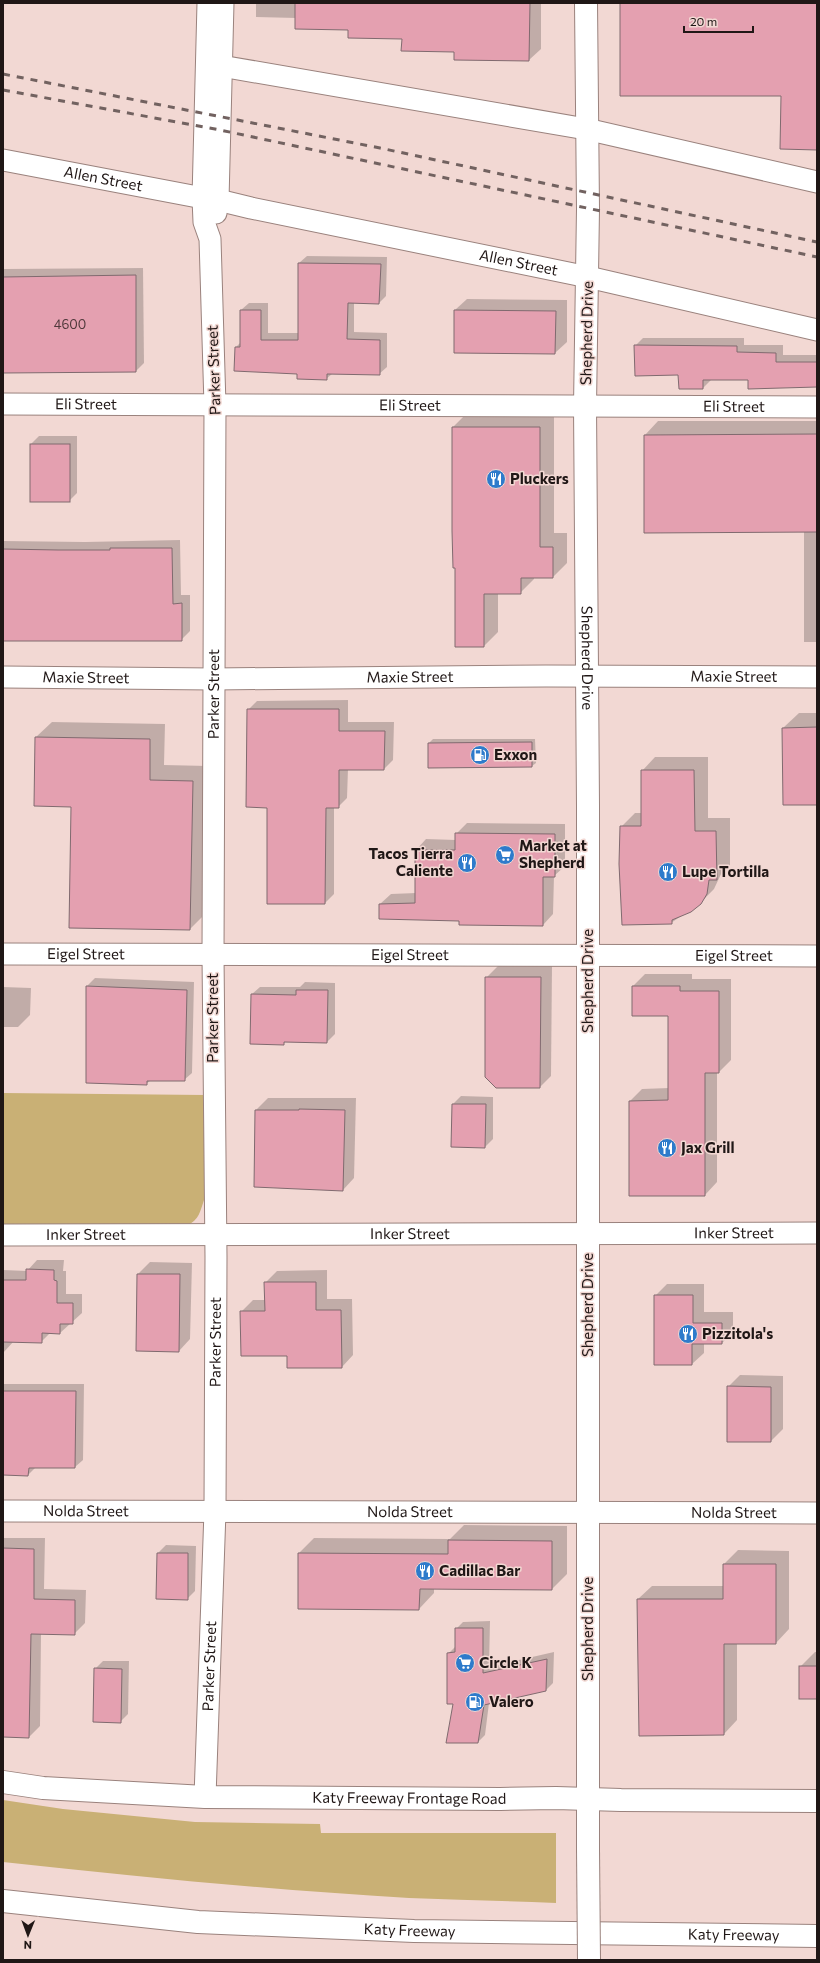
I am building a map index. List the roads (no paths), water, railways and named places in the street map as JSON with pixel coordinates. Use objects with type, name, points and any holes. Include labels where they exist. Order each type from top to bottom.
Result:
[{"type":"main road","name":"Shepherd Drive","points":[[586,3],[586,129],[588,208],[585,406],[588,955],[589,1960]]},
{"type":"main road","name":"Katy Freeway Frontage Road","points":[[3,1782],[43,1788],[205,1797],[556,1798],[588,1800],[817,1801]]},
{"type":"main road","name":"Katy Freeway","points":[[3,1901],[205,1922],[414,1931],[817,1936]]},
{"type":"street","name":"Parker Street","points":[[208,3],[211,199]]},
{"type":"street","name":"Parker Street","points":[[205,1797],[215,1511],[213,679],[215,405],[210,239],[204,222],[211,199],[221,66],[223,3]]},
{"type":"street","points":[[221,66],[586,129],[817,182]]},
{"type":"street","name":"Allen Street","points":[[3,160],[211,199],[588,277],[817,330]]},
{"type":"street","name":"Eli Street","points":[[3,404],[817,407]]},
{"type":"street","name":"Maxie Street","points":[[3,677],[213,679],[587,676],[817,677]]},
{"type":"street","name":"Eigel Street","points":[[3,954],[817,956]]},
{"type":"street","name":"Inker Street","points":[[3,1234],[588,1232],[817,1233]]},
{"type":"street","name":"Nolda Street","points":[[3,1511],[817,1513]]},
{"type":"railway","points":[[3,74],[380,148],[817,242]]},
{"type":"railway","points":[[3,90],[220,130],[817,257]]},
{"type":"place","name":"Pluckers","points":[[496,479]]},
{"type":"place","name":"Exxon","points":[[480,755]]},
{"type":"place","name":"Market at Shepherd","points":[[505,855]]},
{"type":"place","name":"Tacos Tierra Caliente","points":[[467,863]]},
{"type":"place","name":"Lupe Tortilla","points":[[668,872]]},
{"type":"place","name":"Jax Grill","points":[[667,1148]]},
{"type":"place","name":"Pizzitola's","points":[[688,1334]]},
{"type":"place","name":"Cadillac Bar","points":[[425,1571]]},
{"type":"place","name":"Circle K","points":[[465,1663]]},
{"type":"place","name":"Valero","points":[[475,1702]]}]
